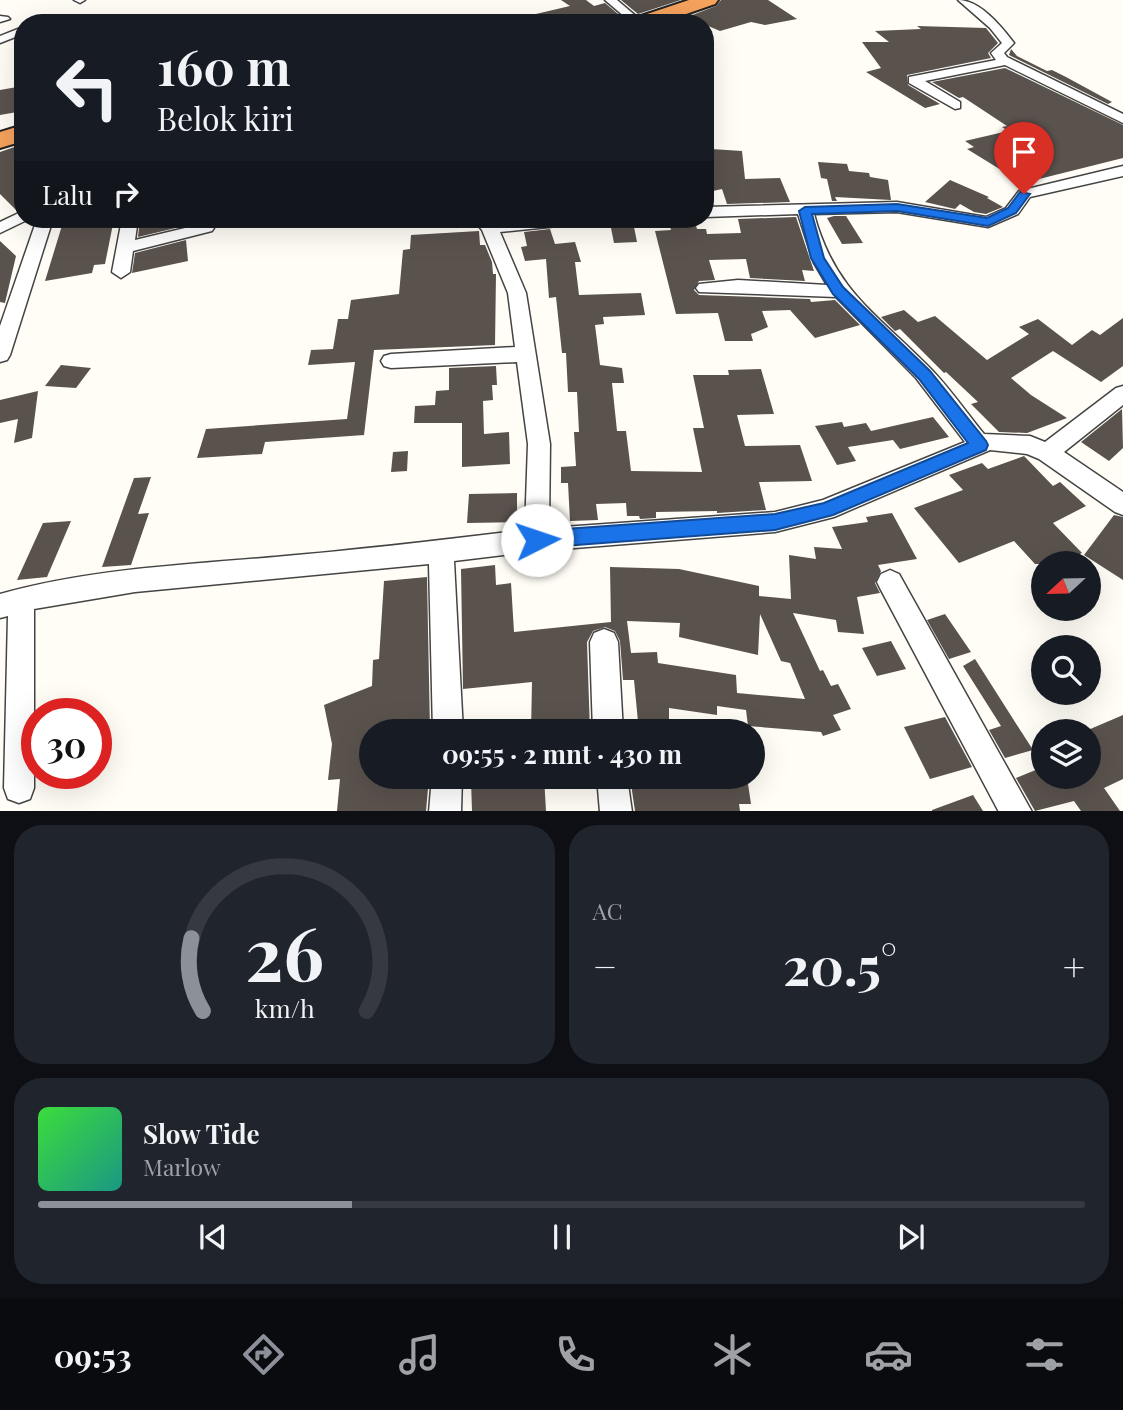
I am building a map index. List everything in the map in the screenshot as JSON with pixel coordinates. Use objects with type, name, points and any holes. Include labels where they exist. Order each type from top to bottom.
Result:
[{"type":"highway","points":[[666,14],[708,0]]},
{"type":"highway","points":[[683,14],[721,0]]},
{"type":"street","points":[[610,0],[628,14]]},
{"type":"street","points":[[963,0],[994,26],[1008,43],[998,53],[1003,61]]},
{"type":"street","points":[[955,105],[913,78],[1003,61],[1011,62],[1123,119]]},
{"type":"street","points":[[714,212],[897,207],[988,222],[1012,211],[1024,194],[1123,171]]},
{"type":"street","points":[[1100,176],[1123,190]]},
{"type":"street","points":[[805,211],[818,258],[838,290],[924,375],[980,445]]},
{"type":"street","points":[[0,355],[42,228]]},
{"type":"street","points":[[121,272],[128,228]]},
{"type":"street","points":[[125,248],[206,228]]},
{"type":"street","points":[[487,228],[517,293],[539,444],[537,540]]},
{"type":"street","points":[[705,288],[757,285],[796,290],[838,290]]},
{"type":"street","points":[[391,361],[526,354]]},
{"type":"street","points":[[1047,453],[1123,394]]},
{"type":"street","points":[[19,788],[11,602],[128,581],[278,569],[537,540],[775,522],[826,510],[989,441],[1030,445],[1047,453],[1123,505]]},
{"type":"street","points":[[441,551],[447,719]]},
{"type":"street","points":[[890,582],[989,765],[1017,811]]},
{"type":"street","points":[[604,642],[607,719]]},
{"type":"street","points":[[445,811],[446,789]]},
{"type":"street","points":[[613,789],[616,811]]},
{"type":"building","points":[[561,0],[586,0],[594,6],[605,3],[618,14],[536,14],[570,6]]},
{"type":"building","points":[[621,0],[681,0],[638,14]]},
{"type":"building","points":[[721,0],[768,0],[797,19],[765,25],[751,22],[720,31],[714,28],[714,14],[695,14],[716,6]]},
{"type":"building","points":[[917,26],[986,28],[998,43],[988,53],[991,58],[907,75],[908,85],[940,104],[925,108],[866,72],[881,68],[862,42],[889,42],[875,31],[921,29]]},
{"type":"building","points":[[1011,49],[1017,56],[1047,71],[1052,70],[1112,102],[1108,104],[1009,55]]},
{"type":"building","points":[[1005,68],[1123,125],[1123,158],[1039,179],[1025,169],[1006,173],[967,149],[974,147],[965,141],[1008,131],[1002,127],[1007,126],[963,97],[959,98],[932,82]]},
{"type":"building","points":[[14,88],[14,113],[0,115],[0,90]]},
{"type":"building","points":[[14,147],[14,208],[0,194],[0,152]]},
{"type":"building","points":[[714,149],[742,151],[745,179],[780,178],[790,202],[727,204],[722,189],[714,191]]},
{"type":"building","points":[[818,162],[847,164],[849,171],[869,173],[870,177],[888,180],[891,200],[835,197],[837,201],[832,201],[827,179],[821,178]]},
{"type":"building","points":[[950,180],[989,197],[987,198],[1003,207],[986,214],[974,212],[960,204],[955,209],[925,202]]},
{"type":"building","points":[[846,216],[863,243],[842,244],[827,218]]},
{"type":"building","points":[[796,217],[814,271],[802,270],[805,281],[750,278],[746,259],[709,260],[715,280],[699,281],[694,290],[699,295],[810,299],[811,302],[835,300],[860,325],[815,338],[790,310],[762,311],[768,327],[751,334],[753,341],[725,341],[718,313],[676,314],[655,231],[697,228],[706,229],[707,234],[741,233],[738,219]]},
{"type":"building","points":[[61,228],[112,228],[105,264],[94,265],[92,273],[45,281]]},
{"type":"building","points":[[139,228],[176,228],[138,237]]},
{"type":"building","points":[[611,228],[634,228],[637,242],[614,243]]},
{"type":"building","points":[[550,229],[555,244],[575,242],[581,262],[575,262],[579,295],[641,293],[645,315],[603,317],[604,324],[595,325],[600,365],[622,368],[624,383],[612,383],[617,431],[626,431],[631,471],[702,472],[693,428],[704,428],[693,375],[729,375],[728,370],[761,369],[774,414],[737,415],[745,446],[800,445],[812,481],[759,482],[766,510],[717,513],[656,512],[656,518],[640,519],[639,516],[627,516],[626,503],[596,504],[598,520],[570,521],[568,483],[561,483],[561,467],[576,466],[574,432],[579,432],[577,392],[568,392],[566,353],[562,353],[556,297],[549,298],[546,259],[525,261],[521,247],[527,246],[524,232]]},
{"type":"building","points":[[479,231],[480,245],[485,245],[492,262],[493,274],[496,274],[495,345],[374,350],[364,435],[265,442],[262,454],[197,458],[206,429],[347,419],[355,362],[308,365],[311,350],[333,349],[338,319],[348,319],[351,300],[399,294],[403,250],[410,249],[411,235]]},
{"type":"building","points":[[186,240],[188,261],[132,273],[135,253]]},
{"type":"building","points":[[0,241],[16,256],[5,303],[0,302]]},
{"type":"building","points":[[904,310],[918,322],[935,316],[987,360],[1029,334],[1019,327],[1038,319],[1072,345],[1092,330],[1100,335],[1123,318],[1123,366],[1101,382],[1053,351],[1011,378],[1031,395],[1067,418],[1027,433],[999,432],[971,404],[978,402],[900,329],[895,331],[881,317]]},
{"type":"building","points":[[61,365],[91,368],[76,388],[45,386]]},
{"type":"building","points":[[496,366],[497,385],[492,385],[493,400],[483,401],[484,434],[509,432],[510,464],[462,467],[462,423],[414,423],[415,406],[435,405],[436,391],[449,390],[449,368]]},
{"type":"building","points":[[38,391],[32,438],[14,443],[18,419],[0,423],[0,400]]},
{"type":"building","points":[[1122,409],[1123,448],[1109,461],[1081,442]]},
{"type":"building","points":[[933,417],[949,437],[900,449],[893,440],[848,447],[856,461],[837,465],[815,426],[842,422],[844,427],[866,423],[871,431]]},
{"type":"building","points":[[408,451],[407,471],[391,472],[393,452]]},
{"type":"building","points":[[1024,456],[1053,486],[1060,482],[1086,506],[1053,523],[1080,551],[1031,551],[1031,560],[1014,541],[959,563],[914,508],[963,490],[949,475],[982,463],[988,469]]},
{"type":"building","points":[[151,477],[138,514],[149,513],[131,565],[102,567],[134,478]]},
{"type":"building","points":[[517,493],[517,522],[467,523],[469,494]]},
{"type":"building","points":[[892,513],[917,559],[878,565],[881,571],[875,583],[880,593],[857,597],[864,634],[838,632],[836,620],[793,613],[820,671],[823,670],[831,686],[838,684],[851,709],[833,715],[841,730],[823,736],[821,732],[765,727],[765,719],[747,719],[746,710],[717,706],[717,715],[669,708],[669,719],[638,719],[634,680],[623,680],[620,641],[615,631],[605,627],[593,631],[587,642],[590,719],[531,719],[532,682],[463,689],[461,569],[495,565],[496,585],[511,583],[514,632],[611,622],[610,567],[679,569],[759,586],[759,596],[791,599],[789,555],[816,559],[814,547],[842,549],[832,527],[868,522],[866,517]],"holes":[[[760,614],[781,661],[790,663],[805,699],[737,693],[736,675],[658,663],[657,652],[631,653],[627,621],[680,623],[679,637],[758,655]]]},
{"type":"building","points":[[1114,515],[1123,517],[1123,580],[1101,566],[1101,551],[1087,551]]},
{"type":"building","points":[[71,521],[47,577],[17,580],[43,523]]},
{"type":"building","points":[[427,577],[430,719],[359,719],[359,789],[428,789],[426,811],[337,811],[340,779],[328,780],[332,744],[324,705],[372,686],[373,660],[379,659],[384,581]]},
{"type":"building","points":[[945,614],[971,652],[949,659],[927,620]]},
{"type":"building","points":[[891,641],[906,669],[877,676],[862,648]]},
{"type":"building","points":[[975,659],[1031,751],[1005,758],[989,730],[1001,726],[963,666]]},
{"type":"building","points":[[1123,715],[1123,779],[1104,788],[1120,811],[1081,811],[1074,801],[1035,811],[1016,778],[1031,772],[1031,789],[1101,789],[1101,724]]},
{"type":"building","points":[[945,717],[972,767],[930,779],[904,727]]},
{"type":"building","points":[[471,789],[545,789],[546,811],[472,811]]},
{"type":"building","points":[[632,789],[749,789],[751,804],[739,804],[740,811],[635,811]]},
{"type":"building","points":[[973,795],[983,811],[932,811],[932,810]]},
{"type":"route","points":[[537,540],[775,522],[826,510],[980,445],[924,375],[838,290],[818,258],[805,211],[897,207],[988,222],[1012,211],[1024,194]]}]
